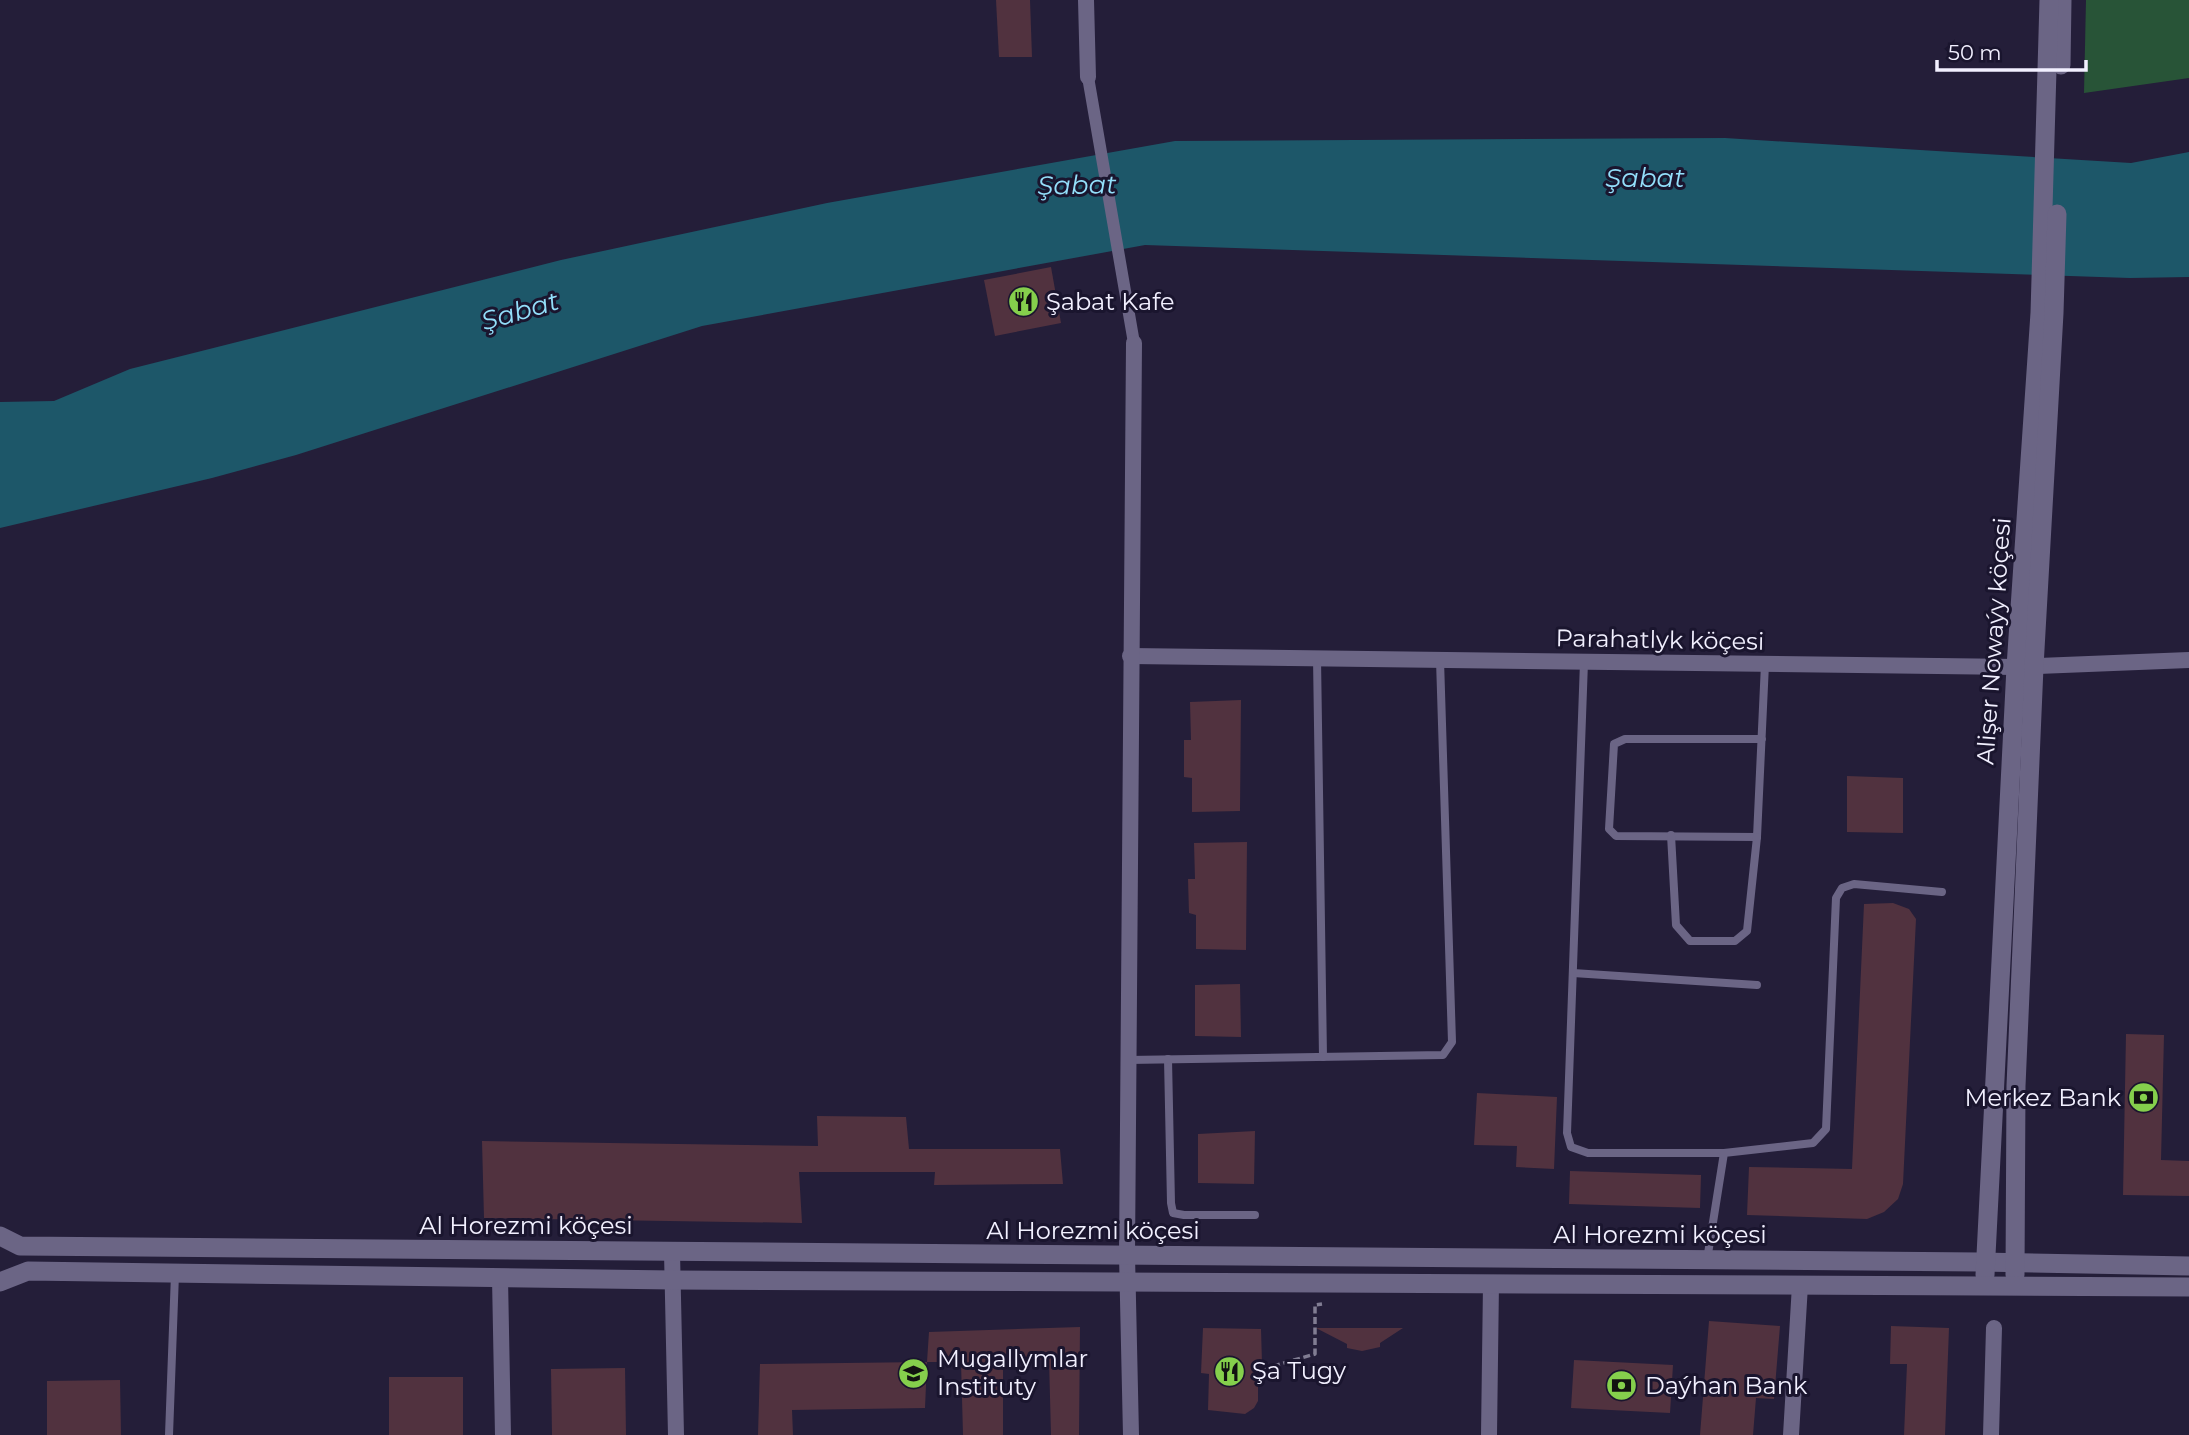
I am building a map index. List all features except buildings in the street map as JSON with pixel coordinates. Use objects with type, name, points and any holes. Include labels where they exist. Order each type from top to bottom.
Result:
[{"type":"street","points":[[1086,0],[1088,77],[1134,342],[1127,1255],[1132,1435]]},
{"type":"street","name":"Alişer Nowaýy köçesi","points":[[2049,0],[2053,129]]},
{"type":"street","name":"Alişer Nowaýy köçesi","points":[[1984,1286],[2047,313],[2053,129],[2062,0]]},
{"type":"street","name":"Parahatlyk köçesi","points":[[1130,656],[2025,667],[2189,660]]},
{"type":"street","name":"Alişer Nowaýy köçesi","points":[[2016,1286],[2016,1086],[2025,667]]},
{"type":"street","name":"Al Horezmi köçesi","points":[[0,1236],[20,1246],[2189,1266]]},
{"type":"street","points":[[672,1252],[676,1435]]},
{"type":"street","name":"Al Horezmi köçesi","points":[[0,1282],[27,1271],[673,1280],[2189,1287]]},
{"type":"street","points":[[500,1278],[503,1435]]},
{"type":"street","points":[[1489,1435],[1491,1283]]},
{"type":"street","points":[[1791,1435],[1800,1285]]},
{"type":"street","points":[[1991,1435],[1994,1328]]},
{"type":"lane","points":[[1317,658],[1323,1058]]},
{"type":"lane","points":[[1128,1059],[1443,1055],[1452,1042],[1440,660]]},
{"type":"lane","points":[[1584,662],[1567,1133],[1572,1147],[1588,1153],[1724,1153],[1813,1143],[1826,1129],[1836,898],[1842,888],[1854,884],[1942,891]]},
{"type":"lane","points":[[1671,835],[1676,925],[1690,941],[1735,941],[1746,931],[1757,836],[1765,664]]},
{"type":"lane","points":[[1757,836],[1616,836],[1609,829],[1614,744],[1625,739],[1762,739]]},
{"type":"lane","points":[[1573,973],[1758,985]]},
{"type":"lane","points":[[1168,1059],[1173,1213],[1184,1216],[1255,1215]]},
{"type":"lane","points":[[1707,1260],[1724,1153]]},
{"type":"lane","points":[[169,1435],[175,1273]]},
{"type":"path","points":[[1263,1369],[1315,1354],[1315,1305],[1328,1304]]},
{"type":"green space","points":[[2086,0],[2189,0],[2189,78],[2084,93]]},
{"type":"water","name":"Şabat","points":[[1725,138],[2131,163],[2189,152],[2189,277],[2130,278],[1145,245],[702,326],[296,455],[212,478],[0,528],[0,402],[54,401],[130,369],[561,260],[827,203],[1175,141]]},
{"type":"place","name":"Şabat Kafe","points":[[1023,302]]},
{"type":"place","name":"Merkez Bank","points":[[2144,1098]]},
{"type":"place","name":"Şa Tugy","points":[[1229,1371]]},
{"type":"place","name":"Mugallymlar Instituty","points":[[914,1373]]},
{"type":"place","name":"Daýhan Bank","points":[[1622,1386]]}]
